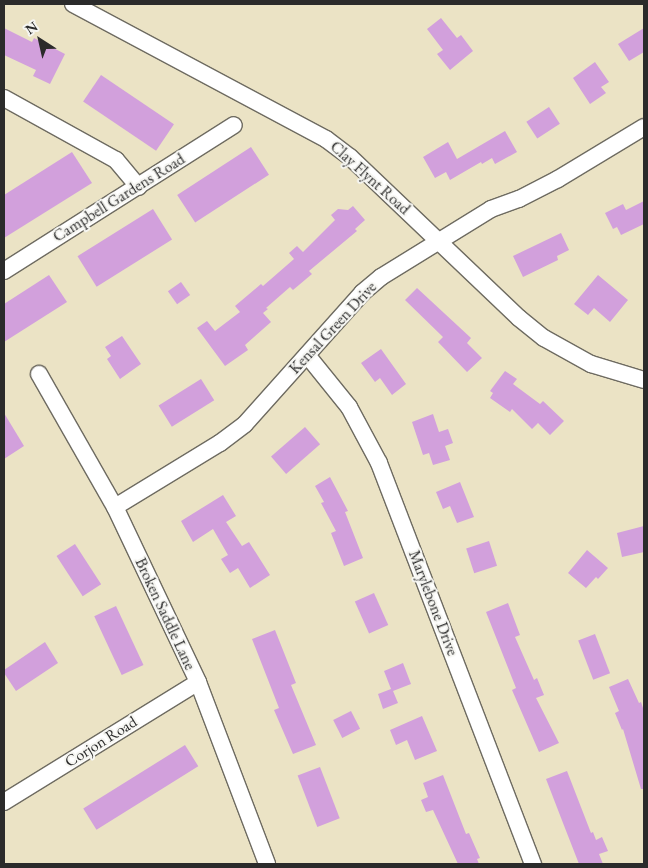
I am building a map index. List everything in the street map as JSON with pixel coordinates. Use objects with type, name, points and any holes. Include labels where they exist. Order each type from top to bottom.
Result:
[{"type":"street","name":"Clay Flynt Road","points":[[73,4],[326,138],[350,157],[519,318],[544,338],[592,364],[644,380]]},
{"type":"street","points":[[4,98],[116,160],[139,186]]},
{"type":"street","name":"Campbell Gardens Road","points":[[4,271],[234,125]]},
{"type":"street","name":"Kensal Green Drive","points":[[115,507],[220,443],[245,424],[362,293],[390,271],[491,209],[519,199],[558,179],[644,127]]},
{"type":"street","name":"Marylebone Drive","points":[[307,355],[349,408],[379,463],[533,864]]},
{"type":"street","name":"Broken Saddle Lane","points":[[39,374],[115,507],[198,682],[267,864]]},
{"type":"street","name":"Corjon Road","points":[[4,802],[198,682]]},
{"type":"building","points":[[441,18],[457,38],[461,35],[473,51],[450,70],[437,54],[443,50],[427,29]]},
{"type":"building","points":[[4,28],[32,42],[34,38],[65,54],[50,84],[33,76],[36,70],[4,55]]},
{"type":"building","points":[[644,28],[644,52],[629,61],[618,44]]},
{"type":"building","points":[[595,62],[609,82],[601,87],[606,93],[590,104],[573,78]]},
{"type":"building","points":[[101,75],[174,124],[156,151],[83,102]]},
{"type":"building","points":[[549,107],[560,124],[537,138],[526,122]]},
{"type":"building","points":[[505,131],[517,152],[495,164],[492,158],[482,164],[481,162],[450,180],[446,172],[435,178],[423,157],[448,142],[457,159]]},
{"type":"building","points":[[251,147],[269,175],[195,223],[177,195]]},
{"type":"building","points":[[72,152],[92,183],[4,238],[4,195]]},
{"type":"building","points":[[644,201],[644,224],[621,235],[617,227],[613,229],[605,213],[623,204],[626,210]]},
{"type":"building","points":[[353,206],[365,220],[355,229],[357,231],[309,271],[312,274],[293,290],[290,287],[266,308],[268,309],[263,313],[271,322],[245,345],[248,350],[225,366],[197,328],[207,321],[215,331],[240,312],[235,306],[261,284],[263,286],[294,259],[289,253],[297,246],[303,252],[335,220],[331,215],[338,209],[348,210]]},
{"type":"building","points":[[153,209],[172,240],[97,287],[78,256]]},
{"type":"building","points":[[561,233],[569,250],[557,256],[558,260],[523,277],[513,256]]},
{"type":"building","points":[[49,275],[67,302],[4,342],[4,304]]},
{"type":"building","points":[[598,275],[628,300],[610,322],[594,308],[588,315],[574,304]]},
{"type":"building","points":[[181,282],[190,295],[177,304],[168,291]]},
{"type":"building","points":[[417,288],[471,338],[467,343],[482,358],[467,372],[438,342],[443,337],[405,300]]},
{"type":"building","points":[[122,336],[141,364],[120,379],[107,359],[111,356],[105,347]]},
{"type":"building","points":[[381,349],[406,384],[392,395],[380,378],[375,382],[361,363]]},
{"type":"building","points":[[505,371],[517,379],[513,384],[540,404],[543,401],[564,421],[550,435],[538,423],[532,429],[512,409],[510,412],[490,398],[493,393],[490,391]]},
{"type":"building","points":[[201,379],[214,400],[172,427],[159,405]]},
{"type":"building","points":[[4,413],[24,446],[4,459]]},
{"type":"building","points":[[433,414],[439,432],[448,429],[453,443],[445,446],[450,460],[433,465],[429,453],[423,455],[412,422]]},
{"type":"building","points":[[305,427],[320,444],[286,474],[271,457]]},
{"type":"building","points":[[330,477],[348,511],[345,512],[363,558],[344,566],[331,533],[336,531],[321,503],[324,502],[315,486]]},
{"type":"building","points":[[460,482],[474,517],[457,523],[450,506],[443,509],[436,492]]},
{"type":"building","points":[[223,495],[236,516],[226,522],[242,546],[249,542],[270,575],[250,588],[238,568],[230,573],[221,559],[228,555],[213,529],[193,542],[181,521]]},
{"type":"building","points":[[644,526],[644,552],[622,557],[617,533]]},
{"type":"building","points":[[489,541],[497,566],[474,573],[466,548]]},
{"type":"building","points":[[75,544],[101,584],[83,596],[57,556]]},
{"type":"building","points":[[587,550],[608,568],[586,588],[568,573]]},
{"type":"building","points":[[374,593],[388,625],[369,634],[355,602]]},
{"type":"building","points":[[508,603],[520,635],[515,637],[534,680],[537,678],[544,695],[536,698],[559,743],[539,752],[512,690],[516,688],[486,612]]},
{"type":"building","points":[[116,606],[143,665],[122,675],[94,616]]},
{"type":"building","points":[[275,630],[296,683],[291,685],[316,745],[293,754],[274,710],[279,708],[252,639]]},
{"type":"building","points":[[595,634],[610,673],[593,680],[578,640]]},
{"type":"building","points":[[45,642],[58,663],[16,691],[4,670]]},
{"type":"building","points":[[403,663],[411,684],[393,691],[398,703],[383,709],[378,694],[391,689],[384,671]]},
{"type":"building","points":[[628,679],[644,711],[644,789],[641,789],[623,729],[615,713],[619,711],[609,687]]},
{"type":"building","points":[[351,711],[360,729],[342,738],[333,720]]},
{"type":"building","points":[[422,716],[437,751],[415,760],[407,740],[396,745],[390,730]]},
{"type":"building","points":[[185,745],[198,766],[96,830],[83,809]]},
{"type":"building","points":[[320,767],[340,818],[317,827],[298,776]]},
{"type":"building","points":[[567,771],[591,833],[593,832],[596,840],[602,837],[608,851],[599,854],[603,864],[579,864],[563,823],[546,779]]},
{"type":"building","points":[[443,775],[466,834],[469,833],[480,858],[477,859],[479,864],[458,864],[433,810],[426,812],[421,800],[428,797],[423,783]]}]
